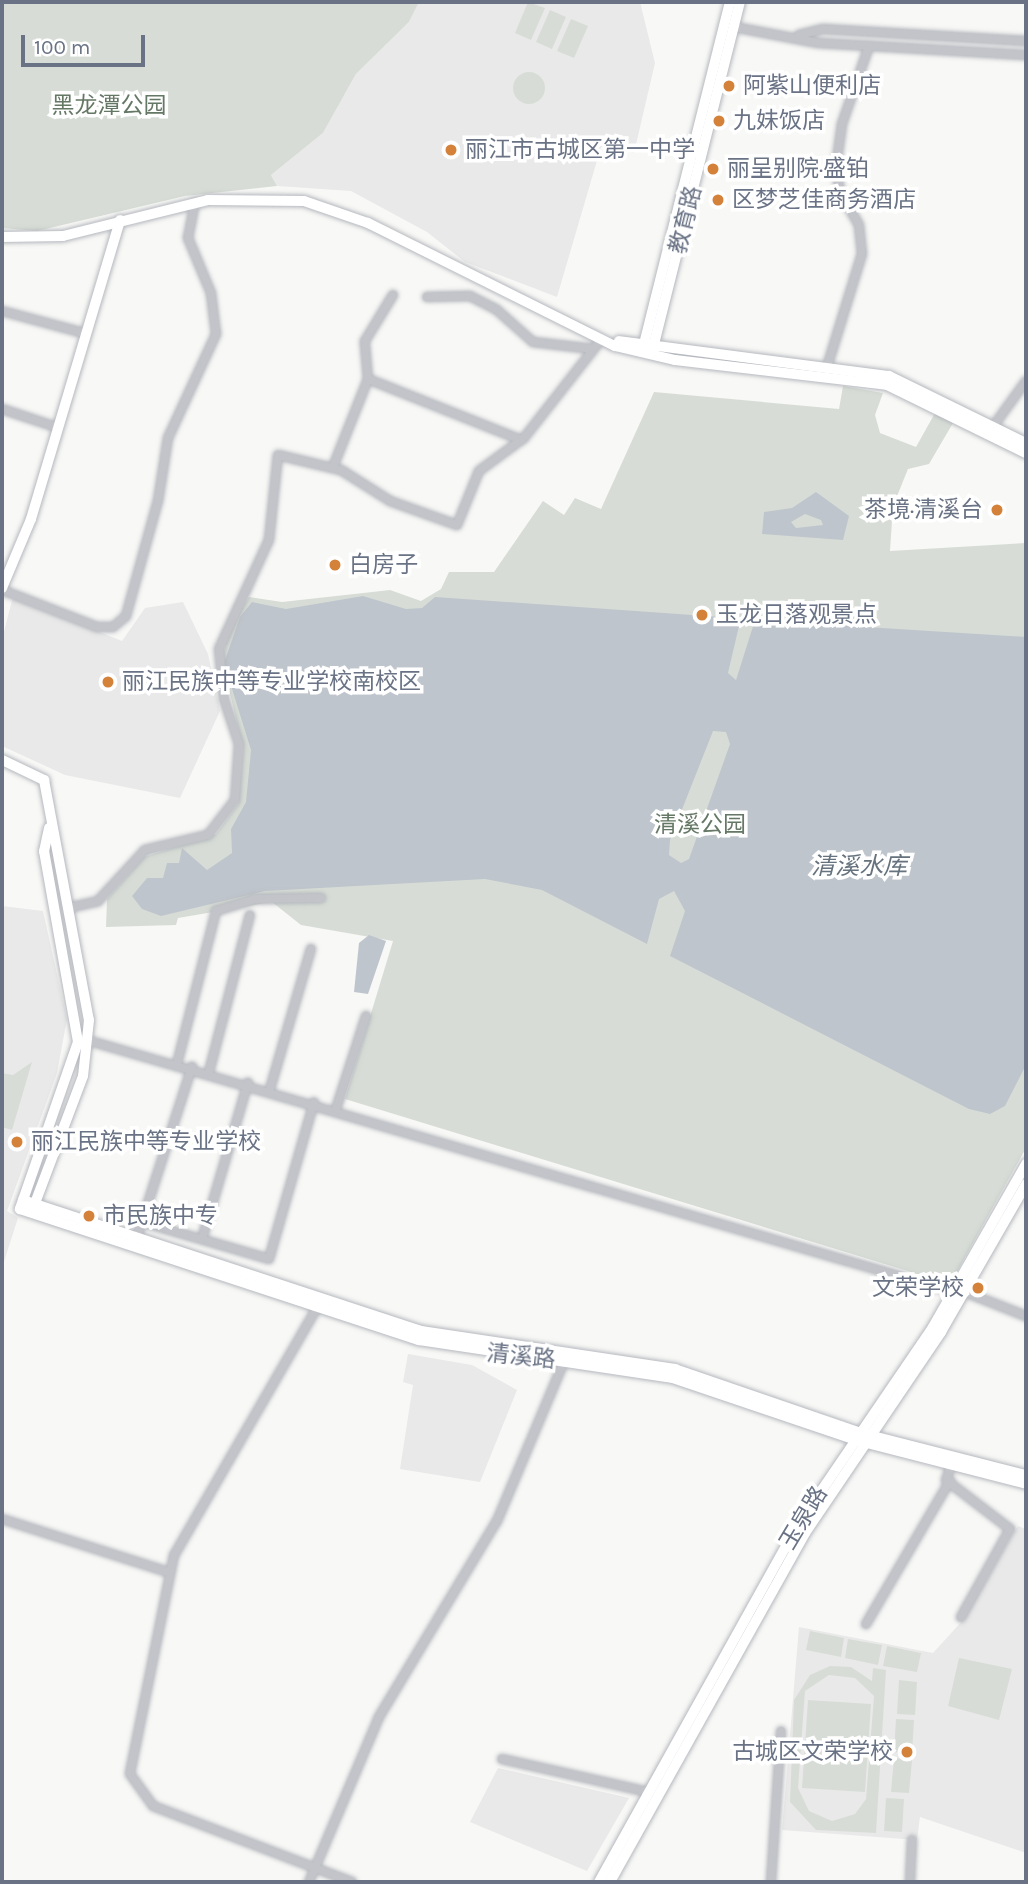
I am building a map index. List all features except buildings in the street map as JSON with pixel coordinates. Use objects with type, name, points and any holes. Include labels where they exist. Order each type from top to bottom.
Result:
[{"type":"street","name":"教育路","points":[[647,350],[730,2]]},
{"type":"street","name":"教育路","points":[[647,350],[740,2]]},
{"type":"street","points":[[734,27],[799,34],[823,29],[1026,41]]},
{"type":"street","points":[[799,34],[819,43],[1026,55]]},
{"type":"street","points":[[827,367],[862,254],[859,225],[840,192],[836,167],[842,124],[869,46]]},
{"type":"street","points":[[2,237],[51,238],[195,202],[288,198],[320,205],[368,223],[494,290],[585,334],[647,350],[887,385],[1026,453]]},
{"type":"street","points":[[120,220],[56,427],[31,519],[5,576],[2,589],[97,627],[113,627],[126,615],[158,502],[168,438],[216,334],[211,293],[188,238],[195,202]]},
{"type":"street","points":[[487,304],[494,290]]},
{"type":"street","points":[[332,467],[368,379],[365,341],[393,295]]},
{"type":"street","points":[[427,298],[464,295],[487,304],[533,342],[596,345],[827,367],[911,383],[992,428],[1026,443]]},
{"type":"street","points":[[2,311],[86,334]]},
{"type":"street","points":[[585,334],[596,345]]},
{"type":"street","points":[[68,908],[98,901],[145,850],[208,835],[233,805],[240,751],[221,682],[222,634],[251,590],[269,540],[278,455],[332,467],[390,501],[457,525],[476,476],[521,440],[596,345]]},
{"type":"street","points":[[368,379],[521,440]]},
{"type":"street","points":[[992,428],[1026,381]]},
{"type":"street","points":[[2,409],[56,427]]},
{"type":"street","points":[[2,761],[44,779],[49,828],[68,908],[90,1041],[83,1076],[27,1206]]},
{"type":"street","points":[[27,1206],[78,1042],[44,851],[49,828]]},
{"type":"street","points":[[177,1064],[209,956],[216,911],[255,899],[321,898]]},
{"type":"street","points":[[209,1072],[250,915]]},
{"type":"street","points":[[270,1089],[312,949]]},
{"type":"street","points":[[336,1109],[366,1016]]},
{"type":"street","points":[[90,1041],[270,1089],[960,1292],[1026,1316]]},
{"type":"street","points":[[137,1237],[192,1068]]},
{"type":"street","points":[[202,1239],[248,1083]]},
{"type":"street","points":[[142,1222],[269,1259],[314,1102]]},
{"type":"street","name":"玉泉路","points":[[960,1292],[1026,1164]]},
{"type":"street","name":"玉泉路","points":[[599,1882],[796,1528],[862,1437],[960,1292],[1026,1184]]},
{"type":"street","name":"清溪路","points":[[27,1206],[137,1237],[421,1331],[657,1365],[862,1437],[1026,1475]]},
{"type":"street","name":"清溪路","points":[[27,1206],[442,1346],[691,1382],[951,1465],[1026,1484]]},
{"type":"street","points":[[318,1306],[190,1522],[168,1572],[131,1763],[134,1786],[153,1806],[352,1882]]},
{"type":"street","points":[[309,1882],[379,1717],[508,1500],[564,1362]]},
{"type":"street","name":"玉泉路","points":[[610,1882],[805,1533],[862,1437]]},
{"type":"street","points":[[866,1624],[950,1481],[951,1465]]},
{"type":"street","points":[[950,1481],[1010,1529],[961,1616]]},
{"type":"street","points":[[2,1518],[168,1572]]},
{"type":"street","points":[[771,1882],[781,1731]]},
{"type":"street","points":[[502,1759],[649,1792]]},
{"type":"street","points":[[910,1882],[912,1840]]},
{"type":"shaded area","name":"丽江市古城区第一中学","points":[[419,2],[640,2],[655,63],[634,153],[601,147],[557,297],[465,262],[427,232],[351,191],[277,186],[271,175],[323,133],[356,74],[409,22]]},
{"type":"shaded area","name":"丽江民族中等专业学校南校区","points":[[13,597],[122,641],[145,608],[183,602],[208,654],[220,711],[180,798],[65,775],[2,746],[2,639]]},
{"type":"shaded area","name":"丽江民族中等专业学校","points":[[2,906],[43,911],[67,1019],[57,1073],[7,1211],[18,1218],[2,1268]]},
{"type":"shaded area","points":[[408,1354],[472,1365],[517,1390],[480,1482],[400,1469],[413,1385],[403,1382]]},
{"type":"shaded area","name":"古城区文荣学校","points":[[1018,1526],[1026,1529],[1026,1853],[920,1817],[917,1840],[782,1830],[799,1627],[933,1653],[964,1619]]},
{"type":"shaded area","points":[[498,1768],[629,1798],[587,1871],[470,1822]]},
{"type":"green space","name":"黑龙潭公园","points":[[2,2],[419,2],[409,22],[356,74],[323,133],[271,175],[277,186],[185,196],[37,231],[2,228]]},
{"type":"green space","points":[[528,2],[545,8],[531,40],[515,33]]},
{"type":"green space","points":[[550,10],[566,17],[552,49],[536,42]]},
{"type":"green space","points":[[571,19],[588,26],[574,58],[557,51]]},
{"type":"green space","points":[[529,72],[540,77],[545,88],[540,99],[529,104],[518,99],[513,88],[518,77]]},
{"type":"green space","name":"清溪公园","points":[[843,386],[883,393],[875,415],[880,433],[916,447],[935,413],[953,423],[929,464],[908,469],[893,506],[890,551],[1026,543],[1026,1148],[950,1284],[345,1099],[393,941],[301,925],[272,902],[178,918],[176,925],[106,927],[107,899],[144,857],[216,834],[238,804],[243,749],[222,659],[231,623],[249,597],[282,602],[390,590],[421,601],[441,589],[449,572],[494,572],[543,501],[564,515],[575,498],[601,509],[654,392],[839,409]]},
{"type":"green space","points":[[32,1062],[12,1130],[2,1127],[2,1073],[13,1075]]},
{"type":"green space","points":[[810,1631],[844,1638],[841,1657],[806,1650]]},
{"type":"green space","points":[[848,1639],[882,1645],[878,1665],[845,1658]]},
{"type":"green space","points":[[887,1646],[921,1653],[917,1672],[883,1666]]},
{"type":"green space","points":[[959,1658],[1012,1669],[999,1720],[948,1706]]},
{"type":"green space","points":[[830,1666],[851,1667],[872,1681],[873,1668],[886,1670],[876,1833],[816,1830],[790,1802],[794,1700],[810,1675]],"holes":[[[829,1675],[855,1678],[874,1696],[866,1799],[855,1814],[832,1821],[809,1811],[798,1788],[805,1691]]]},
{"type":"green space","points":[[899,1680],[917,1682],[915,1715],[897,1714]]},
{"type":"green space","points":[[808,1700],[871,1704],[865,1792],[802,1788]]},
{"type":"green space","points":[[896,1719],[914,1720],[912,1754],[894,1752]]},
{"type":"green space","points":[[894,1758],[912,1760],[909,1793],[891,1792]]},
{"type":"green space","points":[[886,1798],[904,1799],[902,1832],[884,1831]]},
{"type":"water","points":[[816,492],[849,516],[843,540],[762,534],[764,512],[792,508]],"holes":[[[805,514],[821,520],[823,525],[796,528],[791,522]]]},
{"type":"water","name":"清溪水库","points":[[363,596],[406,609],[422,608],[435,597],[735,618],[739,626],[728,673],[736,680],[755,620],[1026,637],[1026,1065],[1005,1106],[990,1114],[969,1109],[670,956],[685,911],[674,891],[659,899],[647,944],[542,890],[485,879],[265,891],[161,916],[142,909],[132,896],[147,878],[163,878],[167,863],[179,863],[182,848],[207,870],[232,853],[231,829],[246,802],[251,750],[224,663],[240,617],[252,602],[286,609]],"holes":[[[713,731],[726,732],[730,744],[689,859],[681,863],[669,855],[670,840]]]},
{"type":"water","points":[[369,935],[386,941],[368,994],[354,992],[359,943]]},
{"type":"place","name":"阿紫山便利店","points":[[729,86]]},
{"type":"place","name":"九妹饭店","points":[[719,121]]},
{"type":"place","name":"丽江市古城区第一中学","points":[[451,150]]},
{"type":"place","name":"丽呈别院·盛铂","points":[[713,169]]},
{"type":"place","name":"区梦芝佳商务酒店","points":[[718,200]]},
{"type":"place","name":"茶境·清溪台","points":[[997,510]]},
{"type":"place","name":"白房子","points":[[335,565]]},
{"type":"place","name":"玉龙日落观景点","points":[[702,615]]},
{"type":"place","name":"丽江民族中等专业学校南校区","points":[[108,682]]},
{"type":"place","name":"丽江民族中等专业学校","points":[[17,1142]]},
{"type":"place","name":"市民族中专","points":[[89,1216]]},
{"type":"place","name":"文荣学校","points":[[978,1288]]},
{"type":"place","name":"古城区文荣学校","points":[[907,1752]]}]
